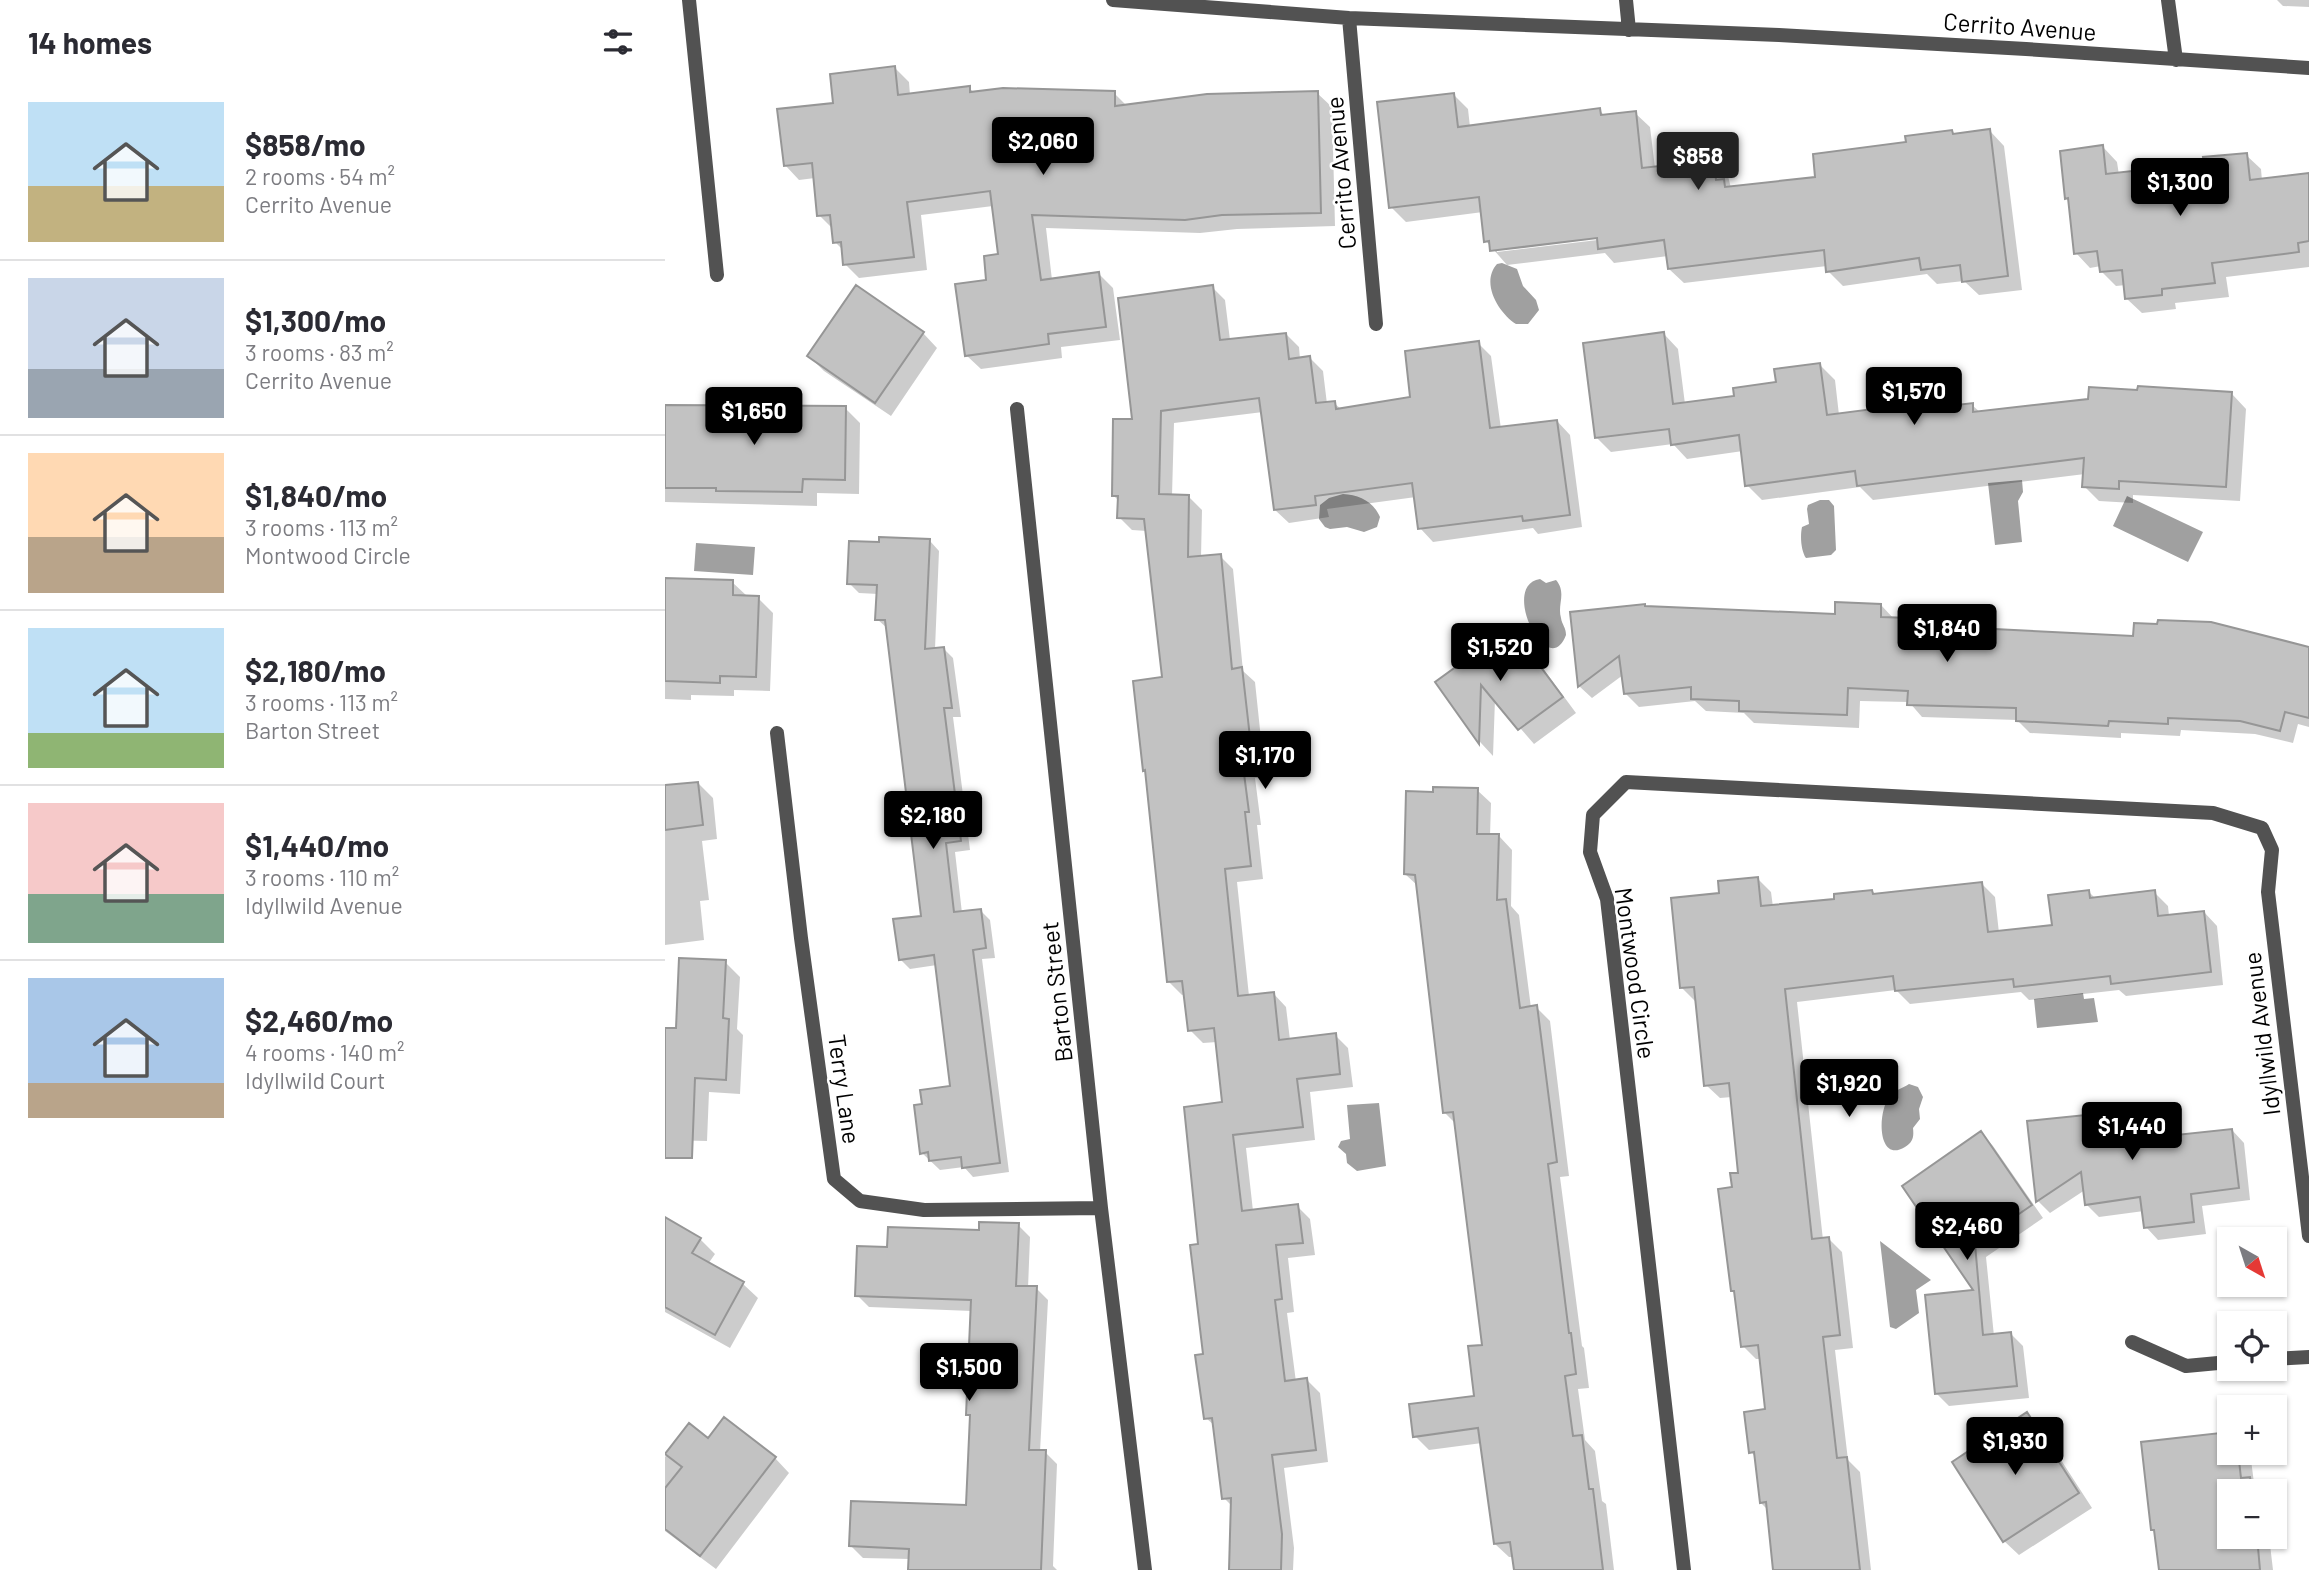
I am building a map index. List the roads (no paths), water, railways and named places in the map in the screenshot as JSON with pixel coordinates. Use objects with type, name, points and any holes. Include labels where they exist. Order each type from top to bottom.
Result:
[{"type":"street","points":[[689,0],[717,275]]},
{"type":"street","name":"Cerrito Avenue","points":[[1113,0],[1349,18],[2026,48],[2176,61],[2309,68]]},
{"type":"street","points":[[1626,0],[1629,30]]},
{"type":"street","points":[[2168,0],[2176,61]]},
{"type":"street","name":"Cerrito Avenue","points":[[1349,18],[1376,324]]},
{"type":"street","name":"Barton Street","points":[[1017,409],[1101,1208],[1145,1570]]},
{"type":"street","name":"Terry Lane","points":[[777,733],[801,938],[834,1179],[860,1201],[924,1210],[1101,1208]]},
{"type":"street","name":"Montwood Circle","points":[[1684,1570],[1607,899],[1590,852],[1593,815],[1626,782],[2213,813],[2262,828]]},
{"type":"street","name":"Idyllwild Avenue","points":[[2262,828],[2272,850],[2268,892],[2309,1236]]},
{"type":"street","points":[[2294,1120],[2309,1119]]},
{"type":"street","points":[[2132,1342],[2186,1366],[2217,1363]]},
{"type":"street","points":[[2287,1358],[2309,1357]]}]
